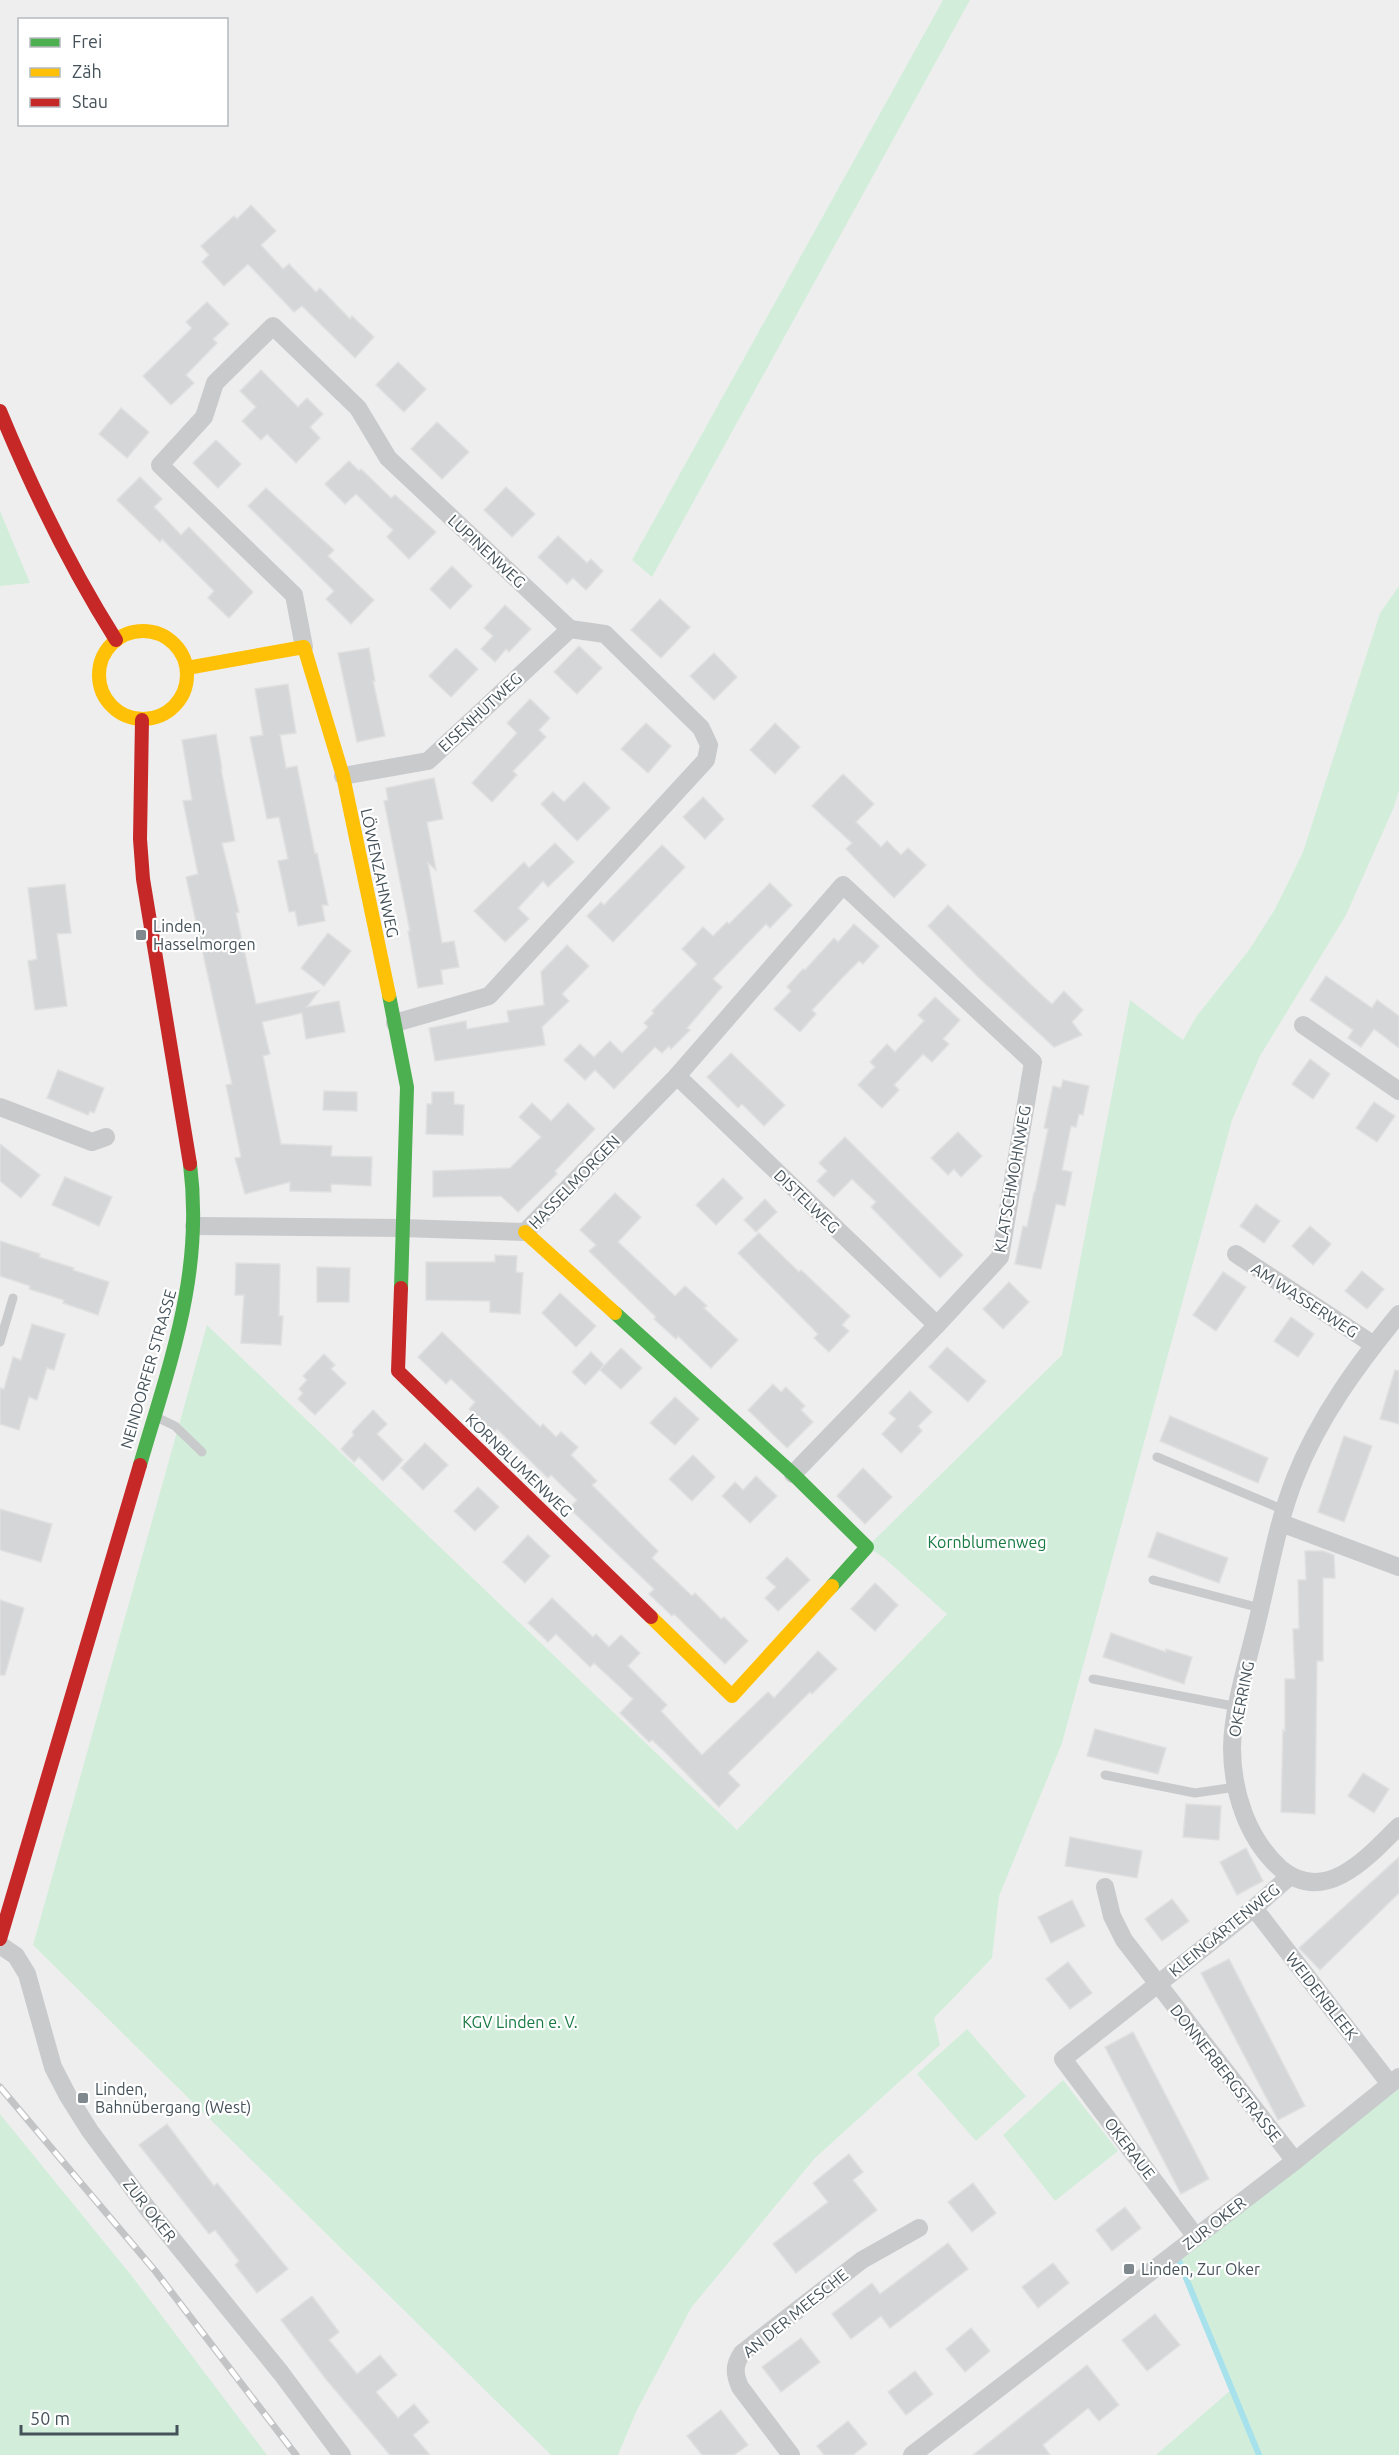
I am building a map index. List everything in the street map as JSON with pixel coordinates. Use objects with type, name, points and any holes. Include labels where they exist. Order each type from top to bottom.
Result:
[{"type":"street","name":"LUPINENWEG","points":[[304,647],[294,595],[160,465],[204,417],[215,383],[273,326],[358,408],[388,458],[570,629]]},
{"type":"street","points":[[0,411],[46,520],[67,561],[116,640]]},
{"type":"street","points":[[395,1023],[489,996],[706,760],[709,745],[700,728],[605,634],[570,629]]},
{"type":"street","name":"EISENHUTWEG","points":[[343,776],[428,761],[570,629]]},
{"type":"street","points":[[136,631],[149,631],[162,635],[182,654],[187,668],[187,684],[181,698],[171,710],[158,718],[142,720],[128,717],[114,710],[105,699],[99,685],[98,670],[102,656],[116,640],[136,631]]},
{"type":"street","points":[[187,668],[304,647]]},
{"type":"street","name":"LÖWENZAHNWEG","points":[[304,647],[343,776],[395,1023],[406,1087],[402,1228]]},
{"type":"street","name":"NEINDORFER STRASSE","points":[[0,1939],[185,1309],[191,1272],[194,1226],[192,1184],[143,877],[139,829],[139,796],[144,760],[142,720]]},
{"type":"street","name":"HASSELMORGEN","points":[[194,1226],[525,1232],[677,1076],[843,885]]},
{"type":"street","name":"KLATSCHMOHNWEG","points":[[793,1474],[1000,1257],[1034,1062],[843,885]]},
{"type":"street","points":[[1304,1025],[1399,1091]]},
{"type":"street","name":"DISTELWEG","points":[[677,1076],[937,1325]]},
{"type":"street","points":[[0,1107],[92,1142],[106,1137]]},
{"type":"street","name":"KORNBLUMENWEG","points":[[402,1228],[398,1371],[732,1696],[867,1547],[793,1474],[525,1232]]},
{"type":"street","name":"AM WASSERWEG","points":[[1236,1254],[1374,1345]]},
{"type":"street","name":"OKERRING","points":[[1290,1876],[1270,1859],[1257,1842],[1246,1820],[1236,1787],[1232,1746],[1238,1707],[1282,1517],[1296,1477],[1314,1436],[1335,1401],[1399,1314]]},
{"type":"street","points":[[1282,1517],[1399,1567]]},
{"type":"street","points":[[1290,1876],[1306,1881],[1337,1877],[1364,1860],[1399,1826]]},
{"type":"street","name":"KLEINGARTENWEG","points":[[1063,2059],[1254,1908],[1290,1876]]},
{"type":"street","name":"KLEINGARTENWEG","points":[[1105,1887],[1112,1916],[1124,1940],[1158,1984]]},
{"type":"street","name":"WEIDENBLEEK","points":[[1254,1908],[1395,2080]]},
{"type":"street","name":"ZUR OKER","points":[[0,1945],[16,1956],[27,1974],[53,2067],[90,2131],[148,2209],[281,2373],[342,2455]]},
{"type":"street","name":"DONNERBERGSTRASSE","points":[[1158,1984],[1294,2161]]},
{"type":"street","name":"OKERAUE","points":[[1063,2059],[1196,2237]]},
{"type":"street","name":"ZUR OKER","points":[[912,2455],[1294,2161],[1395,2080]]},
{"type":"street","name":"AN DER MEESCHE","points":[[791,2455],[740,2387],[735,2374],[736,2362],[742,2353],[862,2260],[919,2228]]},
{"type":"lane","points":[[0,1342],[14,1298]]},
{"type":"lane","points":[[153,1416],[175,1426],[202,1452]]},
{"type":"lane","points":[[1157,1457],[1282,1517]]},
{"type":"lane","points":[[1152,1580],[1260,1608]]},
{"type":"lane","points":[[1094,1679],[1238,1707]]},
{"type":"lane","points":[[1105,1775],[1195,1793],[1236,1787]]},
{"type":"green space","points":[[943,0],[970,0],[652,577],[632,560]]},
{"type":"green space","points":[[0,511],[30,583],[0,586]]},
{"type":"green space","name":"KGV Linden e. V.","points":[[1399,586],[1399,790],[1394,807],[1346,915],[1260,1056],[1232,1120],[1062,1743],[999,1896],[992,1958],[934,2018],[940,2045],[815,2158],[691,2308],[637,2410],[618,2455],[551,2455],[33,1945],[207,1325],[737,1830],[947,1614],[883,1557],[867,1547],[1062,1355],[1130,1000],[1183,1040],[1196,1017],[1249,950],[1275,909],[1303,852],[1380,613]]},
{"type":"green space","points":[[967,2029],[1026,2096],[976,2141],[917,2074]]},
{"type":"green space","points":[[1063,2080],[1118,2151],[1055,2201],[1003,2135]]},
{"type":"green space","points":[[1399,2088],[1399,2455],[1156,2455],[1232,2389],[1179,2261]]},
{"type":"green space","points":[[0,2114],[131,2275],[267,2455],[0,2455]]},
{"type":"building","points":[[251,205],[276,231],[261,245],[283,269],[289,264],[316,292],[320,288],[350,319],[352,316],[374,337],[355,358],[302,306],[294,312],[248,264],[224,286],[202,262],[209,255],[201,246],[234,216],[237,219]]},
{"type":"building","points":[[207,302],[229,324],[213,339],[217,343],[186,375],[194,383],[171,405],[143,376],[192,328],[186,322]]},
{"type":"building","points":[[398,362],[426,389],[404,412],[376,385]]},
{"type":"building","points":[[261,370],[298,407],[307,398],[323,414],[310,427],[320,438],[296,463],[267,434],[261,440],[242,421],[256,407],[240,391]]},
{"type":"building","points":[[121,408],[149,432],[127,458],[99,434]]},
{"type":"building","points":[[437,422],[469,452],[442,479],[411,449]]},
{"type":"building","points":[[216,440],[241,464],[218,488],[193,463]]},
{"type":"building","points":[[349,461],[359,471],[361,469],[391,498],[395,495],[436,532],[409,559],[387,537],[393,530],[356,494],[345,504],[325,484]]},
{"type":"building","points":[[140,477],[162,499],[154,507],[181,535],[189,527],[253,592],[229,618],[208,598],[214,591],[162,539],[160,542],[117,500]]},
{"type":"building","points":[[506,487],[535,514],[512,537],[484,510]]},
{"type":"building","points":[[266,488],[334,550],[328,556],[374,600],[351,624],[326,599],[334,591],[248,506]]},
{"type":"building","points":[[558,536],[587,563],[591,559],[603,571],[586,590],[573,578],[567,584],[538,557]]},
{"type":"building","points":[[452,566],[472,586],[450,609],[430,589]]},
{"type":"building","points":[[660,599],[690,627],[661,658],[631,630]]},
{"type":"building","points":[[505,605],[531,629],[509,652],[506,649],[495,662],[481,649],[493,636],[484,628]]},
{"type":"building","points":[[579,646],[602,668],[577,694],[554,672]]},
{"type":"building","points":[[369,648],[375,681],[373,681],[385,736],[357,742],[338,653]]},
{"type":"building","points":[[456,648],[478,669],[451,697],[429,676]]},
{"type":"building","points":[[714,653],[737,677],[714,700],[690,676]]},
{"type":"building","points":[[288,684],[296,733],[280,735],[286,768],[297,766],[328,905],[322,905],[325,921],[298,926],[295,911],[289,912],[278,861],[288,859],[279,817],[267,819],[250,737],[263,735],[255,689]]},
{"type":"building","points":[[530,699],[550,718],[539,730],[546,737],[513,771],[517,775],[492,802],[472,783],[517,733],[507,723]]},
{"type":"building","points":[[646,723],[671,746],[648,773],[621,749]]},
{"type":"building","points":[[775,723],[800,747],[775,774],[750,750]]},
{"type":"building","points":[[216,734],[235,841],[222,843],[239,912],[236,913],[256,1004],[319,991],[307,1007],[339,1001],[345,1032],[306,1039],[302,1013],[262,1022],[270,1054],[263,1056],[281,1144],[332,1146],[331,1156],[372,1157],[371,1186],[331,1184],[331,1192],[290,1191],[290,1182],[245,1194],[235,1158],[241,1157],[226,1085],[232,1084],[186,877],[198,874],[183,801],[192,800],[182,740]]},
{"type":"building","points":[[843,774],[874,804],[856,822],[881,847],[887,841],[901,855],[908,848],[926,865],[894,898],[846,849],[852,843],[812,806]]},
{"type":"building","points":[[434,778],[443,819],[427,822],[436,870],[428,863],[442,943],[454,941],[459,967],[441,970],[443,984],[418,988],[408,931],[410,931],[384,801],[388,800],[386,788]]},
{"type":"building","points":[[584,782],[610,808],[577,841],[541,804],[553,792],[564,802]]},
{"type":"building","points":[[703,797],[724,819],[705,839],[683,817]]},
{"type":"building","points":[[555,843],[574,862],[548,887],[543,881],[518,908],[529,919],[505,942],[474,911],[524,862],[529,868]]},
{"type":"building","points":[[662,845],[685,867],[613,942],[587,916],[601,902],[604,905]]},
{"type":"building","points":[[770,883],[792,905],[770,928],[766,924],[713,979],[722,987],[687,1028],[690,1030],[671,1049],[669,1046],[662,1053],[655,1047],[614,1089],[595,1070],[585,1080],[564,1060],[580,1044],[594,1057],[610,1041],[622,1053],[648,1027],[644,1023],[654,1013],[652,1011],[697,964],[682,949],[703,927],[713,936],[727,922],[729,924]]},
{"type":"building","points":[[65,884],[71,933],[57,934],[67,1006],[35,1010],[28,961],[37,959],[28,888]]},
{"type":"building","points":[[948,905],[1052,1004],[1064,991],[1083,1010],[1072,1022],[1082,1035],[1054,1047],[979,978],[928,926]]},
{"type":"building","points":[[854,924],[879,946],[863,964],[859,961],[812,1010],[816,1014],[800,1032],[774,1009],[791,991],[787,987],[803,969],[805,970],[834,938],[838,942]]},
{"type":"building","points":[[328,933],[351,951],[324,986],[301,968]]},
{"type":"building","points":[[567,945],[589,966],[562,994],[569,1001],[542,1027],[545,1045],[435,1061],[429,1028],[466,1021],[467,1029],[509,1022],[507,1011],[544,1005],[541,972]]},
{"type":"building","points":[[1326,976],[1372,1008],[1377,1000],[1399,1016],[1399,1048],[1374,1029],[1361,1047],[1348,1038],[1353,1030],[1310,1000]]},
{"type":"building","points":[[935,997],[960,1020],[943,1039],[949,1044],[932,1062],[923,1054],[894,1085],[899,1090],[882,1108],[858,1085],[875,1067],[870,1062],[887,1044],[895,1052],[924,1021],[918,1015]]},
{"type":"building","points":[[731,1053],[785,1105],[764,1126],[742,1104],[738,1108],[707,1077]]},
{"type":"building","points":[[1310,1059],[1330,1074],[1313,1099],[1292,1084]]},
{"type":"building","points":[[58,1070],[104,1088],[94,1113],[90,1111],[88,1115],[47,1098]]},
{"type":"building","points":[[1063,1080],[1089,1086],[1083,1115],[1079,1114],[1076,1127],[1071,1126],[1062,1170],[1072,1172],[1065,1206],[1056,1204],[1041,1269],[1015,1264],[1023,1226],[1027,1227],[1035,1192],[1048,1129],[1044,1128],[1053,1086],[1061,1088]]},
{"type":"building","points":[[324,1091],[357,1092],[357,1111],[323,1110]]},
{"type":"building","points":[[432,1092],[454,1092],[454,1104],[464,1105],[463,1135],[426,1134],[427,1104],[432,1104]]},
{"type":"building","points":[[1374,1102],[1395,1116],[1377,1142],[1356,1128]]},
{"type":"building","points":[[532,1103],[551,1121],[568,1103],[595,1129],[555,1171],[557,1174],[518,1212],[501,1196],[433,1197],[433,1171],[510,1168],[541,1137],[519,1117]]},
{"type":"building","points":[[958,1132],[982,1156],[961,1177],[954,1169],[948,1175],[931,1158]]},
{"type":"building","points":[[845,1137],[963,1255],[940,1278],[871,1207],[876,1202],[852,1179],[834,1197],[817,1181],[827,1171],[819,1163]]},
{"type":"building","points":[[0,1144],[40,1175],[21,1198],[0,1181]]},
{"type":"building","points":[[65,1177],[112,1197],[99,1226],[52,1205]]},
{"type":"building","points":[[723,1178],[743,1198],[716,1225],[696,1205]]},
{"type":"building","points":[[615,1193],[641,1217],[618,1242],[675,1296],[685,1286],[707,1306],[704,1308],[738,1340],[711,1368],[678,1336],[676,1339],[654,1319],[656,1317],[589,1251],[596,1245],[580,1230]]},
{"type":"building","points":[[765,1199],[777,1212],[756,1232],[744,1220]]},
{"type":"building","points":[[1256,1204],[1280,1221],[1264,1243],[1240,1226]]},
{"type":"building","points":[[1310,1226],[1331,1244],[1313,1265],[1292,1246]]},
{"type":"building","points":[[759,1233],[799,1272],[801,1270],[850,1316],[842,1325],[849,1331],[829,1352],[814,1338],[818,1334],[738,1253]]},
{"type":"building","points":[[0,1241],[40,1254],[39,1257],[109,1282],[98,1315],[63,1303],[64,1300],[29,1289],[30,1286],[0,1276]]},
{"type":"building","points":[[495,1255],[517,1256],[516,1272],[523,1273],[520,1314],[490,1312],[490,1301],[426,1300],[426,1262],[495,1262]]},
{"type":"building","points":[[236,1263],[280,1264],[279,1316],[283,1316],[281,1345],[241,1343],[244,1295],[235,1295]]},
{"type":"building","points":[[317,1267],[350,1268],[349,1302],[317,1302]]},
{"type":"building","points":[[1362,1271],[1384,1289],[1367,1309],[1345,1291]]},
{"type":"building","points":[[1223,1272],[1246,1287],[1216,1331],[1193,1315]]},
{"type":"building","points":[[1009,1282],[1029,1302],[1003,1329],[983,1309]]},
{"type":"building","points":[[560,1293],[596,1326],[576,1347],[542,1313]]},
{"type":"building","points":[[1291,1317],[1314,1334],[1298,1357],[1274,1341]]},
{"type":"building","points":[[32,1324],[65,1334],[54,1370],[47,1368],[37,1400],[29,1397],[19,1430],[0,1424],[0,1388],[4,1389],[13,1357],[21,1360]]},
{"type":"building","points":[[442,1332],[540,1427],[543,1424],[556,1437],[561,1432],[578,1447],[571,1455],[597,1481],[592,1485],[658,1551],[652,1558],[692,1596],[695,1593],[721,1619],[724,1617],[748,1641],[725,1664],[674,1614],[672,1616],[649,1594],[654,1589],[569,1508],[577,1500],[551,1475],[548,1478],[497,1429],[493,1433],[469,1409],[475,1402],[451,1379],[446,1384],[418,1357]]},
{"type":"building","points":[[947,1347],[986,1381],[968,1402],[929,1367]]},
{"type":"building","points":[[621,1348],[642,1368],[621,1389],[600,1370]]},
{"type":"building","points":[[591,1352],[604,1365],[585,1385],[572,1372]]},
{"type":"building","points":[[324,1354],[335,1365],[331,1369],[346,1383],[315,1415],[298,1399],[303,1393],[299,1389],[307,1380],[303,1376]]},
{"type":"building","points":[[1395,1370],[1399,1371],[1399,1424],[1380,1419]]},
{"type":"building","points":[[773,1384],[781,1392],[786,1387],[805,1406],[801,1410],[813,1422],[787,1448],[748,1410]]},
{"type":"building","points":[[910,1391],[932,1412],[918,1426],[922,1431],[901,1453],[882,1434],[896,1419],[889,1413]]},
{"type":"building","points":[[675,1397],[699,1419],[675,1445],[650,1423]]},
{"type":"building","points":[[373,1410],[387,1424],[377,1434],[403,1460],[383,1481],[359,1457],[354,1462],[341,1449],[354,1435],[352,1432]]},
{"type":"building","points":[[1170,1416],[1268,1458],[1258,1483],[1160,1441]]},
{"type":"building","points":[[1344,1436],[1372,1446],[1344,1522],[1318,1512]]},
{"type":"building","points":[[425,1443],[448,1465],[423,1490],[401,1468]]},
{"type":"building","points":[[693,1455],[715,1477],[692,1501],[669,1479]]},
{"type":"building","points":[[863,1468],[892,1497],[865,1524],[837,1496]]},
{"type":"building","points":[[756,1476],[777,1496],[750,1523],[722,1496],[735,1482],[743,1490]]},
{"type":"building","points":[[478,1487],[499,1507],[475,1531],[454,1511]]},
{"type":"building","points":[[0,1509],[52,1524],[41,1562],[0,1550]]},
{"type":"building","points":[[1157,1532],[1228,1558],[1219,1583],[1148,1557]]},
{"type":"building","points":[[528,1535],[550,1556],[525,1583],[503,1562]]},
{"type":"building","points":[[1305,1551],[1323,1551],[1334,1555],[1335,1578],[1323,1578],[1323,1661],[1317,1661],[1315,1814],[1281,1812],[1285,1679],[1295,1679],[1293,1629],[1299,1629],[1298,1580],[1306,1580]]},
{"type":"building","points":[[787,1557],[810,1580],[778,1611],[765,1598],[776,1587],[766,1578]]},
{"type":"building","points":[[875,1583],[898,1605],[875,1631],[851,1609]]},
{"type":"building","points":[[552,1598],[593,1637],[596,1634],[609,1647],[621,1635],[640,1653],[628,1666],[667,1705],[661,1711],[702,1755],[768,1692],[774,1698],[818,1651],[837,1669],[812,1694],[810,1692],[728,1773],[740,1785],[719,1807],[666,1753],[652,1740],[649,1742],[620,1713],[633,1699],[594,1663],[590,1667],[556,1634],[548,1642],[528,1623]]},
{"type":"building","points":[[0,1600],[24,1608],[5,1675],[0,1675]]},
{"type":"building","points":[[1111,1633],[1166,1652],[1166,1649],[1192,1657],[1184,1684],[1103,1657]]},
{"type":"building","points":[[1095,1729],[1166,1748],[1158,1774],[1087,1756]]},
{"type":"building","points":[[1363,1773],[1389,1789],[1374,1813],[1348,1796]]},
{"type":"building","points":[[1186,1804],[1221,1806],[1219,1840],[1183,1837]]},
{"type":"building","points":[[1070,1837],[1142,1851],[1137,1878],[1065,1866]]},
{"type":"building","points":[[1246,1848],[1263,1881],[1237,1895],[1220,1862]]},
{"type":"building","points":[[1399,1857],[1399,1893],[1320,1970],[1299,1948]]},
{"type":"building","points":[[1172,1899],[1189,1921],[1162,1941],[1145,1919]]},
{"type":"building","points":[[1072,1900],[1085,1926],[1051,1943],[1038,1917]]},
{"type":"building","points":[[1229,1959],[1305,2106],[1278,2120],[1201,1973]]},
{"type":"building","points":[[1068,1962],[1092,1993],[1070,2009],[1046,1979]]},
{"type":"building","points":[[1133,2032],[1209,2179],[1181,2194],[1105,2047]]},
{"type":"building","points":[[167,2124],[214,2186],[217,2183],[288,2269],[257,2293],[235,2265],[239,2261],[215,2230],[209,2234],[139,2145]]},
{"type":"building","points":[[849,2154],[863,2172],[853,2180],[877,2210],[796,2273],[773,2244],[828,2202],[813,2183]]},
{"type":"building","points":[[973,2183],[996,2213],[972,2232],[948,2202]]},
{"type":"building","points":[[1125,2207],[1141,2228],[1112,2251],[1096,2230]]},
{"type":"building","points":[[948,2243],[968,2269],[890,2328],[881,2316],[851,2339],[832,2314],[872,2283],[880,2294]]},
{"type":"building","points":[[1053,2263],[1069,2283],[1038,2308],[1022,2287]]},
{"type":"building","points":[[312,2296],[339,2332],[329,2340],[357,2374],[380,2355],[397,2375],[376,2392],[398,2418],[414,2404],[429,2422],[413,2435],[430,2455],[390,2455],[325,2378],[281,2320]]},
{"type":"building","points":[[1155,2314],[1180,2345],[1147,2371],[1122,2340]]},
{"type":"building","points":[[971,2328],[990,2351],[965,2372],[946,2349]]},
{"type":"building","points":[[801,2338],[820,2362],[781,2392],[762,2367]]},
{"type":"building","points":[[1087,2365],[1119,2405],[1099,2421],[1088,2408],[1043,2445],[1050,2455],[973,2455]]},
{"type":"building","points":[[915,2371],[933,2394],[906,2415],[888,2392]]},
{"type":"building","points":[[721,2410],[748,2445],[734,2455],[702,2455],[687,2436]]},
{"type":"building","points":[[848,2421],[867,2444],[853,2455],[824,2455],[817,2446]]},
{"type":"waterway","points":[[1179,2261],[1259,2455]]},
{"type":"railway","points":[[0,2087],[156,2272],[296,2455]]},
{"type":"traffic: fast","points":[[389,995],[407,1087],[401,1288]]},
{"type":"traffic: fast","points":[[140,1465],[173,1353],[188,1280],[193,1204],[190,1164]]},
{"type":"traffic: fast","points":[[615,1313],[793,1474],[867,1547],[832,1586]]},
{"type":"traffic: slow","points":[[134,631],[152,631],[168,638],[180,650],[187,666],[187,675],[187,684],[180,700],[168,712],[152,719],[134,719],[118,712],[106,700],[99,684],[99,666],[106,650],[118,638],[134,631]]},
{"type":"traffic: slow","points":[[187,668],[304,647],[343,776],[389,995]]},
{"type":"traffic: slow","points":[[525,1232],[615,1313]]},
{"type":"traffic: slow","points":[[651,1617],[732,1696],[832,1586]]},
{"type":"traffic: jam","points":[[0,411],[53,528],[116,640]]},
{"type":"traffic: jam","points":[[142,720],[140,839],[143,879],[190,1164]]},
{"type":"traffic: jam","points":[[401,1288],[398,1371],[651,1617]]},
{"type":"traffic: jam","points":[[0,1939],[140,1465]]},
{"type":"place","name":"Linden, Hasselmorgen","points":[[141,935]]},
{"type":"place","name":"Linden, Bahnübergang (West)","points":[[83,2098]]},
{"type":"place","name":"Linden, Zur Oker","points":[[1129,2269]]},
{"type":"park label","name":"Kornblumenweg","points":[[987,1542]]}]
